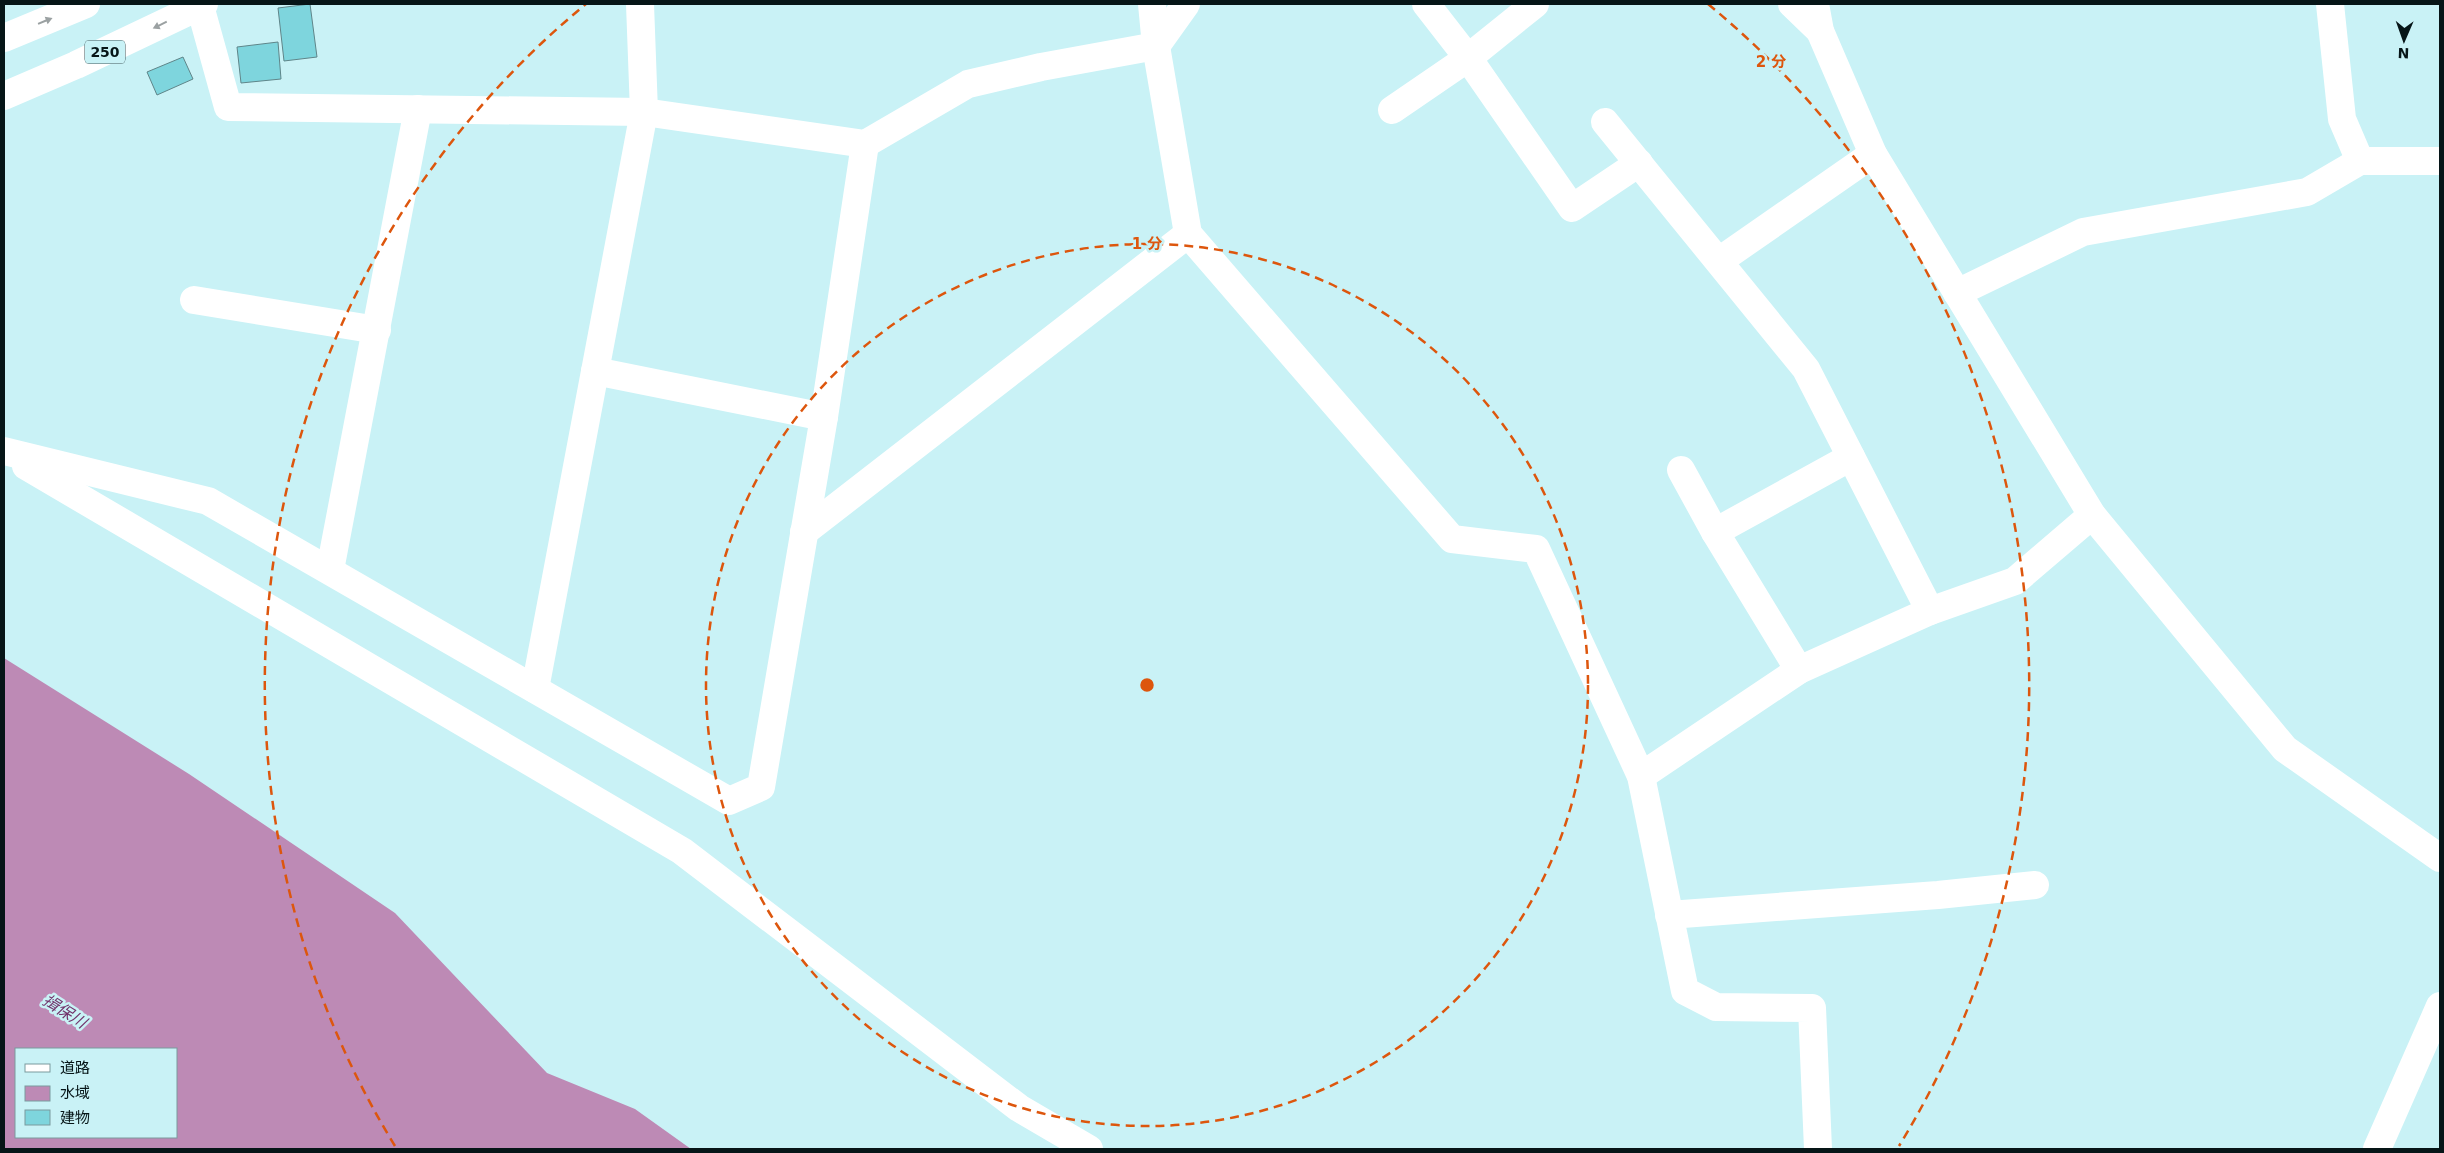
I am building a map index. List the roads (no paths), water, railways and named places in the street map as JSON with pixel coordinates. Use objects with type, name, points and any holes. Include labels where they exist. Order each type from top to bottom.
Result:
[{"type":"main road","points":[[4,38],[86,4]]},
{"type":"main road","points":[[535,689],[644,112],[640,4]]},
{"type":"main road","points":[[1152,4],[1156,46],[1188,234],[1452,539],[1536,549],[1642,776],[1685,991],[1716,1007],[1812,1008],[1818,1149]]},
{"type":"main road","points":[[202,5],[228,107],[644,112],[865,144],[968,84],[1042,67],[1156,46],[1186,4]]},
{"type":"main road","points":[[1426,4],[1468,58],[1572,208],[1639,164]]},
{"type":"main road","points":[[1392,110],[1468,58],[1536,4]]},
{"type":"main road","points":[[1792,4],[1820,31]]},
{"type":"main road","points":[[1815,4],[1820,31],[1873,154],[2092,515],[2285,749],[2440,858]]},
{"type":"main road","points":[[2330,4],[2342,119],[2360,161]]},
{"type":"main road","name":"250","points":[[4,96],[76,65],[202,5]]},
{"type":"main road","points":[[330,570],[418,109]]},
{"type":"main road","points":[[1605,122],[1806,370],[1930,611]]},
{"type":"main road","points":[[4,452],[208,501],[729,801],[761,787],[824,417],[865,144]]},
{"type":"main road","points":[[1718,261],[1873,154]]},
{"type":"main road","points":[[1957,293],[2083,232],[2307,192],[2360,161],[2439,163]]},
{"type":"main road","points":[[804,532],[1188,234]]},
{"type":"main road","points":[[194,300],[377,330]]},
{"type":"main road","points":[[596,371],[824,417]]},
{"type":"main road","points":[[4,452],[682,851],[1019,1108],[1089,1149]]},
{"type":"main road","points":[[1715,532],[1851,457]]},
{"type":"main road","points":[[1681,470],[1715,532],[1799,670]]},
{"type":"main road","points":[[1642,776],[1799,670],[1930,611],[2016,581],[2092,515]]},
{"type":"main road","points":[[1669,915],[1938,895],[2035,885]]},
{"type":"main road","points":[[2376,1149],[2440,1006]]},
{"type":"main road","points":[[1019,1108],[1052,1149]]},
{"type":"water","name":"揖保川","points":[[4,658],[189,774],[395,913],[547,1073],[635,1109],[691,1149],[4,1149]]}]
